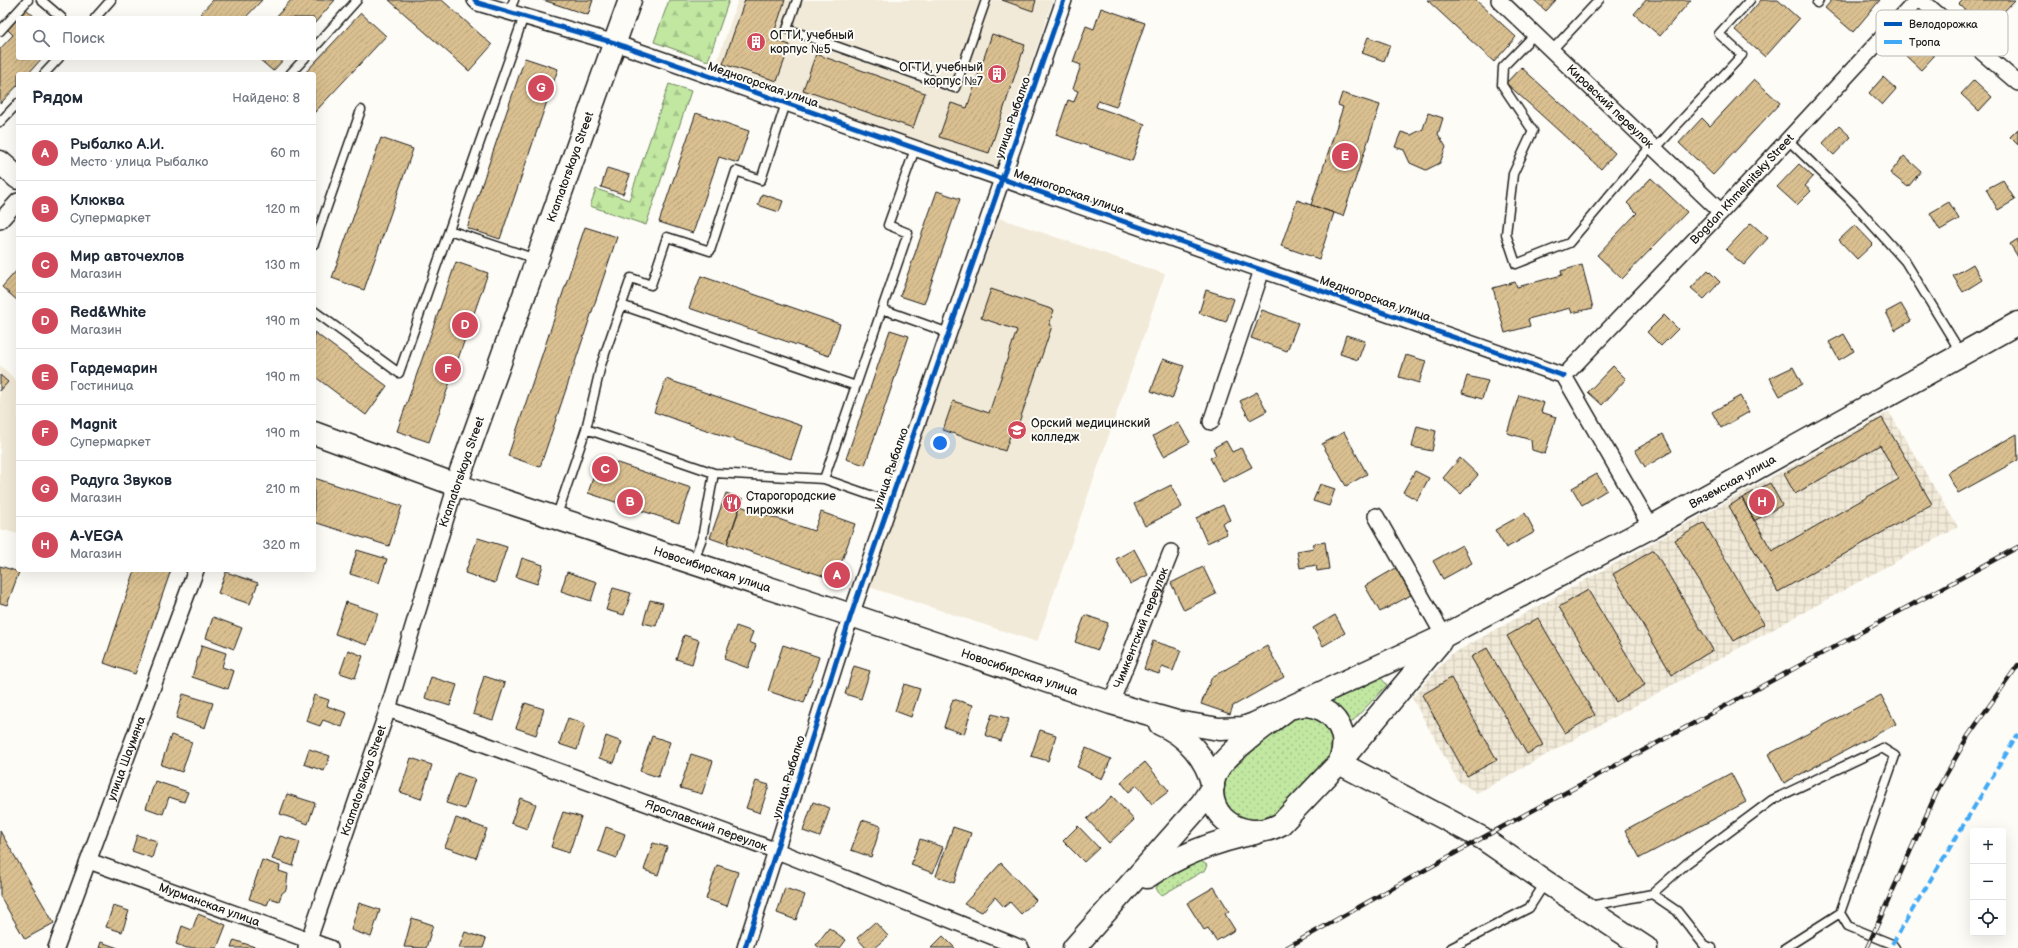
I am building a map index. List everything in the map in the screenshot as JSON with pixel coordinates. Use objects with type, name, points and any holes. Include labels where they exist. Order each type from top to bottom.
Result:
[{"type":"main road","name":"Kramatorskaya Street","points":[[456,485],[630,0]]},
{"type":"main road","points":[[0,162],[16,176]]},
{"type":"main road","name":"Вяземская улица","points":[[1289,708],[1444,636],[1651,527],[1961,353],[2018,323]]},
{"type":"main road","name":"Новосибирская улица","points":[[316,434],[456,485],[851,615],[1110,703]]},
{"type":"main road","points":[[1118,900],[1166,864],[1183,855],[1228,838],[1273,829],[1285,820],[1339,762],[1444,636]]},
{"type":"main road","points":[[1110,703],[1177,722],[1228,730],[1254,724],[1289,708],[1310,705],[1320,708],[1332,716],[1341,728],[1344,741],[1339,762]]},
{"type":"main road","points":[[1110,703],[1165,726],[1182,737],[1196,751],[1206,765],[1213,786],[1215,804],[1224,819],[1242,830],[1259,832]]},
{"type":"main road","points":[[1074,948],[1118,900],[1202,803],[1213,786],[1217,771],[1226,759],[1289,708]]},
{"type":"main road","points":[[1339,762],[1482,838],[1646,948]]},
{"type":"street","name":"Медногорская улица","points":[[475,0],[478,3],[511,6],[524,16],[615,43],[1564,376]]},
{"type":"street","name":"улица Рыбалко","points":[[745,948],[851,615],[1064,0]]},
{"type":"street","name":"Кировский переулок","points":[[1499,0],[1721,212]]},
{"type":"street","name":"Bogdan Khmelnitsky Street","points":[[1909,10],[1918,0]]},
{"type":"street","points":[[1921,0],[1933,10]]},
{"type":"street","name":"Bogdan Khmelnitsky Street","points":[[1564,376],[1721,212],[1876,45]]},
{"type":"street","points":[[1986,56],[2018,83]]},
{"type":"street","points":[[0,222],[16,204]]},
{"type":"street","points":[[1212,422],[1262,270]]},
{"type":"street","points":[[1564,376],[1651,527]]},
{"type":"street","name":"Kramatorskaya Street","points":[[307,944],[388,709],[456,485]]},
{"type":"street","points":[[1376,516],[1444,636]]},
{"type":"street","name":"Чимкентский переулок","points":[[1110,703],[1171,552]]},
{"type":"street","name":"улица Шаумяна","points":[[56,948],[195,572]]},
{"type":"street","name":"Ярославский переулок","points":[[388,709],[777,851],[1022,948]]},
{"type":"street","name":"Мурманская улица","points":[[89,861],[307,944],[330,948]]},
{"type":"lane","points":[[0,30],[28,0]]},
{"type":"lane","points":[[41,0],[60,16]]},
{"type":"lane","points":[[97,16],[111,0]]},
{"type":"lane","points":[[316,46],[357,0]]},
{"type":"lane","points":[[797,0],[787,29],[955,88],[986,0]]},
{"type":"lane","points":[[1552,50],[1598,0]]},
{"type":"lane","points":[[1535,34],[1503,67],[1502,85],[1533,131],[1513,174],[1512,181],[1506,234],[1516,264],[1568,243],[1653,148],[1742,55],[1719,34],[1750,0]]},
{"type":"lane","points":[[316,312],[399,373],[524,16]]},
{"type":"lane","points":[[46,72],[56,60]]},
{"type":"lane","points":[[292,72],[303,60]]},
{"type":"lane","points":[[556,518],[586,429],[601,365],[631,278],[651,284],[667,237],[710,251],[736,171],[761,180],[786,103]]},
{"type":"lane","points":[[0,122],[16,104]]},
{"type":"lane","points":[[316,238],[361,110]]},
{"type":"lane","points":[[1788,140],[1851,201],[1905,261],[1961,353]]},
{"type":"lane","points":[[824,479],[908,233],[888,226],[915,149]]},
{"type":"lane","points":[[449,230],[537,259]]},
{"type":"lane","points":[[621,306],[856,386]]},
{"type":"lane","points":[[882,309],[949,333]]},
{"type":"lane","points":[[586,429],[714,473],[824,479],[890,502]]},
{"type":"lane","points":[[693,563],[702,538],[714,473]]},
{"type":"lane","points":[[1584,907],[1652,894],[1686,864],[1772,800],[1882,748],[1895,756],[1840,913],[1785,948]]},
{"type":"lane","points":[[1451,948],[1529,908],[1546,882]]},
{"type":"lane","points":[[1652,894],[1677,911],[1704,945],[1712,948]]},
{"type":"lane","points":[[1840,913],[1848,926],[1892,944],[1895,948]]},
{"type":"shaded area","points":[[738,0],[1053,0],[996,168],[715,68]]},
{"type":"shaded area","name":"Орский медицинский колледж","points":[[999,218],[1165,274],[1037,642],[869,587]]},
{"type":"shaded area","points":[[0,365],[16,380],[16,533],[0,529]]},
{"type":"shaded area","points":[[1889,412],[1958,527],[1477,793],[1458,781],[1412,698],[1450,655]]},
{"type":"green space","points":[[669,0],[729,0],[708,61],[654,42]]},
{"type":"green space","points":[[669,84],[691,91],[646,225],[590,206],[596,189],[629,200]]},
{"type":"green space","points":[[1381,678],[1387,685],[1349,725],[1345,715],[1329,702]]},
{"type":"green space","points":[[1302,715],[1323,720],[1334,737],[1331,756],[1276,815],[1263,819],[1252,820],[1241,817],[1233,811],[1227,803],[1224,794],[1226,782],[1231,770],[1288,721]]},
{"type":"green space","points":[[1199,860],[1207,865],[1205,870],[1160,895],[1156,888],[1163,879]]},
{"type":"building","points":[[213,0],[262,0],[247,16],[204,16],[201,13]]},
{"type":"building","points":[[291,0],[335,0],[316,22],[316,16],[277,16]]},
{"type":"building","points":[[389,0],[442,0],[492,45],[469,71]]},
{"type":"building","points":[[543,0],[593,0],[588,15]]},
{"type":"building","name":"ОГТИ, учебный корпус №5","points":[[745,0],[785,0],[772,39],[790,45],[777,81],[723,64]]},
{"type":"building","points":[[1002,0],[1036,0],[1033,11]]},
{"type":"building","points":[[1427,0],[1476,0],[1516,37],[1494,62]]},
{"type":"building","points":[[1534,0],[1556,0],[1546,11]]},
{"type":"building","points":[[1646,0],[1691,0],[1660,36],[1634,14]]},
{"type":"building","points":[[1761,0],[1778,0],[1799,19],[1765,57],[1735,30]]},
{"type":"building","points":[[1832,0],[1880,0],[1853,32],[1825,8]]},
{"type":"building","points":[[1962,0],[2015,0],[2005,10],[1964,10],[1958,4]]},
{"type":"building","points":[[1101,8],[1145,23],[1116,107],[1098,101],[1096,107],[1145,124],[1132,161],[1056,135],[1068,100],[1074,102],[1078,91],[1073,89],[1081,65],[1073,62],[1086,26],[1094,29]]},
{"type":"building","points":[[26,9],[34,16],[19,16]]},
{"type":"building","points":[[361,13],[386,36],[316,111],[316,72],[306,72]]},
{"type":"building","points":[[16,20],[16,60],[40,60],[30,72],[16,72],[16,87],[0,104],[0,49],[13,35],[7,29]]},
{"type":"building","name":"ОГТИ, учебный корпус №7","points":[[992,34],[1025,45],[989,153],[939,137],[951,103],[967,108]]},
{"type":"building","points":[[1368,37],[1390,45],[1384,61],[1362,53]]},
{"type":"building","points":[[816,54],[925,93],[913,128],[803,90]]},
{"type":"building","points":[[1906,56],[1934,56],[1921,70]]},
{"type":"building","points":[[525,58],[558,69],[500,239],[467,228]]},
{"type":"building","points":[[260,60],[283,60],[273,71]]},
{"type":"building","points":[[1521,67],[1615,153],[1601,169],[1506,83]]},
{"type":"building","points":[[1883,77],[1896,89],[1882,105],[1869,93]]},
{"type":"building","points":[[1754,79],[1780,103],[1713,175],[1679,143],[1702,118],[1710,126]]},
{"type":"building","points":[[1974,80],[1992,97],[1979,111],[1961,94]]},
{"type":"building","points":[[1342,93],[1380,105],[1343,216],[1311,205],[1343,107],[1338,105]]},
{"type":"building","points":[[696,113],[749,131],[738,163],[719,157],[693,233],[659,222]]},
{"type":"building","points":[[1428,113],[1443,118],[1438,134],[1446,147],[1440,163],[1426,170],[1410,163],[1404,150],[1395,147],[1401,132],[1411,135],[1423,129]]},
{"type":"building","points":[[1839,126],[1851,137],[1834,155],[1822,144]]},
{"type":"building","points":[[2018,129],[2018,145],[2010,137]]},
{"type":"building","points":[[381,138],[413,149],[364,290],[332,278]]},
{"type":"building","points":[[1904,156],[1921,171],[1908,187],[1890,173]]},
{"type":"building","points":[[1799,164],[1813,177],[1805,186],[1811,191],[1797,205],[1777,187]]},
{"type":"building","points":[[607,168],[630,175],[623,194],[601,187]]},
{"type":"building","points":[[1651,178],[1687,212],[1622,279],[1597,255],[1637,213],[1627,203]]},
{"type":"building","points":[[2003,180],[2015,200],[1998,210],[1986,189]]},
{"type":"building","points":[[937,191],[960,199],[924,304],[900,296]]},
{"type":"building","points":[[762,194],[783,201],[779,212],[758,205]]},
{"type":"building","points":[[1297,200],[1334,213],[1319,259],[1281,246]]},
{"type":"building","points":[[1949,202],[1959,219],[1940,230],[1930,213]]},
{"type":"building","points":[[1751,223],[1768,238],[1744,265],[1726,250]]},
{"type":"building","points":[[1855,225],[1873,244],[1857,259],[1839,240]]},
{"type":"building","points":[[585,227],[617,237],[540,467],[508,456]]},
{"type":"building","points":[[2018,239],[2018,257],[2010,244]]},
{"type":"building","points":[[456,262],[488,273],[429,442],[397,431]]},
{"type":"building","points":[[1973,264],[1982,280],[1963,292],[1953,276]]},
{"type":"building","points":[[1582,265],[1593,308],[1572,313],[1570,308],[1528,319],[1530,326],[1505,333],[1493,288],[1515,282],[1517,287],[1562,275],[1561,271]]},
{"type":"building","points":[[1708,270],[1720,282],[1704,299],[1691,288]]},
{"type":"building","points":[[16,271],[16,299],[2,287]]},
{"type":"building","points":[[701,276],[840,324],[829,356],[689,308]]},
{"type":"building","points":[[991,289],[1054,310],[1049,325],[1052,326],[1015,434],[1011,433],[1005,451],[943,430],[953,401],[989,413],[1017,330],[981,318]]},
{"type":"building","points":[[1206,290],[1234,299],[1226,322],[1199,313]]},
{"type":"building","points":[[1901,304],[1911,321],[1895,330],[1886,312]]},
{"type":"building","points":[[1262,310],[1298,323],[1287,351],[1251,338]]},
{"type":"building","points":[[1664,315],[1678,329],[1661,346],[1647,332]]},
{"type":"building","points":[[890,330],[909,336],[865,465],[846,459]]},
{"type":"building","points":[[316,333],[387,386],[366,415],[316,378]]},
{"type":"building","points":[[1844,334],[1854,351],[1839,360],[1829,342]]},
{"type":"building","points":[[1346,335],[1365,341],[1358,360],[1340,354]]},
{"type":"building","points":[[1406,355],[1426,361],[1419,383],[1399,377]]},
{"type":"building","points":[[1163,359],[1184,366],[1172,399],[1151,391]]},
{"type":"building","points":[[1613,366],[1626,379],[1602,405],[1588,392]]},
{"type":"building","points":[[1793,367],[1802,384],[1780,396],[1770,378]]},
{"type":"building","points":[[0,375],[8,382],[0,391]]},
{"type":"building","points":[[1467,376],[1488,381],[1482,399],[1462,393]]},
{"type":"building","points":[[666,379],[802,426],[791,459],[654,412]]},
{"type":"building","points":[[1257,392],[1267,411],[1250,420],[1240,401]]},
{"type":"building","points":[[1519,395],[1544,403],[1541,412],[1556,417],[1545,454],[1532,450],[1531,440],[1507,433]]},
{"type":"building","points":[[1740,396],[1749,412],[1721,428],[1712,412]]},
{"type":"building","points":[[1882,418],[1932,504],[1778,592],[1729,506],[1742,498],[1772,551],[1899,479],[1880,445],[1795,494],[1784,474]]},
{"type":"building","points":[[1178,422],[1190,442],[1164,456],[1153,436]]},
{"type":"building","points":[[1417,426],[1436,431],[1432,451],[1412,447]]},
{"type":"building","points":[[1344,432],[1367,474],[1346,486],[1322,444]]},
{"type":"building","points":[[1663,434],[1672,451],[1645,467],[1635,450]]},
{"type":"building","points":[[2017,434],[2018,460],[1958,493],[1947,473]]},
{"type":"building","points":[[1226,441],[1232,452],[1241,448],[1252,467],[1223,482],[1210,458],[1216,455],[1213,448]]},
{"type":"building","points":[[600,457],[691,488],[679,523],[588,493]]},
{"type":"building","points":[[1460,458],[1478,475],[1461,494],[1443,478]]},
{"type":"building","points":[[1415,471],[1429,478],[1417,500],[1403,492]]},
{"type":"building","points":[[1597,474],[1607,490],[1582,505],[1572,488]]},
{"type":"building","points":[[316,479],[402,506],[389,546],[316,523]]},
{"type":"building","points":[[1770,483],[1782,505],[1754,521],[1742,498]]},
{"type":"building","points":[[1320,484],[1335,489],[1329,506],[1313,501]]},
{"type":"building","points":[[1171,485],[1182,507],[1145,526],[1134,504]]},
{"type":"building","points":[[726,493],[743,499],[727,544],[710,538]]},
{"type":"building","points":[[1223,505],[1230,520],[1222,523],[1227,534],[1207,543],[1196,518]]},
{"type":"building","points":[[740,506],[814,531],[821,512],[855,524],[835,580],[727,544]]},
{"type":"building","points":[[1525,513],[1535,532],[1506,548],[1495,530]]},
{"type":"building","points":[[1704,523],[1764,624],[1734,641],[1675,540]]},
{"type":"building","points":[[478,538],[507,547],[495,583],[465,573]]},
{"type":"building","points":[[1325,542],[1329,569],[1317,571],[1316,565],[1300,568],[1297,551],[1314,548],[1313,544]]},
{"type":"building","points":[[1462,545],[1472,563],[1443,579],[1433,561]]},
{"type":"building","points":[[1134,549],[1148,575],[1130,584],[1116,559]]},
{"type":"building","points":[[357,550],[387,559],[379,583],[350,574]]},
{"type":"building","points":[[1654,550],[1713,650],[1672,675],[1613,574]]},
{"type":"building","points":[[522,558],[543,565],[537,584],[516,577]]},
{"type":"building","points":[[0,566],[19,572],[7,605],[0,603]]},
{"type":"building","points":[[1203,567],[1216,594],[1184,610],[1171,583]]},
{"type":"building","points":[[1396,568],[1411,595],[1380,612],[1365,586]]},
{"type":"building","points":[[134,572],[170,572],[135,674],[104,663]]},
{"type":"building","points":[[226,572],[258,583],[250,604],[218,593]]},
{"type":"building","points":[[567,572],[597,582],[591,601],[561,591]]},
{"type":"building","points":[[613,588],[631,593],[624,615],[606,610]]},
{"type":"building","points":[[1588,590],[1645,685],[1616,702],[1559,607]]},
{"type":"building","points":[[650,600],[663,603],[656,626],[643,623]]},
{"type":"building","points":[[346,602],[378,613],[367,645],[335,634]]},
{"type":"building","points":[[1085,615],[1108,623],[1098,650],[1075,642]]},
{"type":"building","points":[[1335,615],[1345,633],[1323,646],[1313,628]]},
{"type":"building","points":[[213,617],[242,628],[234,649],[206,638]]},
{"type":"building","points":[[1538,618],[1595,715],[1565,733],[1507,636]]},
{"type":"building","points":[[736,626],[753,632],[749,642],[756,645],[748,668],[724,659]]},
{"type":"building","points":[[684,635],[699,640],[692,664],[676,659]]},
{"type":"building","points":[[1153,641],[1181,650],[1173,671],[1162,667],[1159,674],[1144,669]]},
{"type":"building","points":[[202,645],[226,653],[222,667],[234,671],[228,689],[192,677]]},
{"type":"building","points":[[783,645],[819,657],[804,703],[768,691]]},
{"type":"building","points":[[1267,646],[1284,677],[1233,706],[1230,714],[1201,704],[1212,677]]},
{"type":"building","points":[[1487,648],[1543,745],[1527,754],[1471,657]]},
{"type":"building","points":[[348,650],[363,656],[355,678],[340,673]]},
{"type":"building","points":[[854,666],[870,671],[861,699],[845,694]]},
{"type":"building","points":[[484,676],[505,683],[493,720],[473,714]]},
{"type":"building","points":[[431,677],[457,685],[450,706],[425,698]]},
{"type":"building","points":[[1451,678],[1497,760],[1467,776],[1422,695]]},
{"type":"building","points":[[904,684],[920,689],[911,717],[895,711]]},
{"type":"building","points":[[183,694],[213,703],[205,728],[176,718]]},
{"type":"building","points":[[314,695],[329,700],[327,706],[347,713],[342,727],[323,720],[320,726],[306,721]]},
{"type":"building","points":[[1881,695],[1896,724],[1784,783],[1769,754]]},
{"type":"building","points":[[953,699],[973,705],[964,734],[944,727]]},
{"type":"building","points":[[525,703],[544,709],[536,735],[516,728]]},
{"type":"building","points":[[992,714],[1009,719],[1001,741],[985,735]]},
{"type":"building","points":[[568,718],[585,724],[577,750],[559,744]]},
{"type":"building","points":[[1040,730],[1056,735],[1048,761],[1031,756]]},
{"type":"building","points":[[171,735],[192,742],[182,772],[161,765]]},
{"type":"building","points":[[606,736],[622,742],[614,763],[599,758]]},
{"type":"building","points":[[652,736],[670,742],[658,777],[640,771]]},
{"type":"building","points":[[1086,748],[1111,759],[1102,779],[1077,767]]},
{"type":"building","points":[[309,749],[330,756],[324,771],[304,764]]},
{"type":"building","points":[[691,754],[713,761],[702,794],[680,788]]},
{"type":"building","points":[[411,758],[432,765],[421,799],[400,792]]},
{"type":"building","points":[[1145,762],[1169,791],[1152,804],[1137,785],[1129,792],[1121,782]]},
{"type":"building","points":[[457,773],[475,779],[465,809],[446,803]]},
{"type":"building","points":[[1731,773],[1746,802],[1640,858],[1625,830]]},
{"type":"building","points":[[155,781],[188,792],[184,802],[169,797],[163,814],[146,808]]},
{"type":"building","points":[[756,781],[769,785],[760,813],[746,808]]},
{"type":"building","points":[[287,794],[315,803],[308,824],[280,814]]},
{"type":"building","points":[[1112,796],[1134,820],[1109,843],[1087,819]]},
{"type":"building","points":[[520,798],[536,804],[527,829],[511,823]]},
{"type":"building","points":[[813,802],[830,808],[820,837],[803,831]]},
{"type":"building","points":[[563,812],[581,817],[569,853],[551,847]]},
{"type":"building","points":[[456,818],[487,829],[476,858],[445,847]]},
{"type":"building","points":[[862,820],[881,826],[871,857],[851,850]]},
{"type":"building","points":[[1078,826],[1099,848],[1084,862],[1063,841]]},
{"type":"building","points":[[606,827],[625,834],[617,858],[598,851]]},
{"type":"building","points":[[953,827],[971,833],[954,883],[936,876]]},
{"type":"building","points":[[0,831],[54,923],[25,939],[0,896]]},
{"type":"building","points":[[137,835],[157,841],[152,858],[132,851]]},
{"type":"building","points":[[280,836],[300,842],[293,866],[272,859]]},
{"type":"building","points":[[920,839],[943,847],[933,873],[911,865]]},
{"type":"building","points":[[653,843],[667,847],[658,875],[644,870]]},
{"type":"building","points":[[262,860],[280,866],[279,871],[288,874],[286,890],[282,893],[279,901],[270,898],[267,905],[249,899]]},
{"type":"building","points":[[1001,863],[1036,900],[1021,914],[1010,902],[1004,907],[995,897],[982,912],[964,904]]},
{"type":"building","points":[[717,865],[738,872],[727,906],[706,899]]},
{"type":"building","points":[[1214,887],[1229,911],[1225,914],[1235,930],[1216,941],[1208,928],[1204,930],[1187,903]]},
{"type":"building","points":[[785,888],[805,895],[796,920],[777,913]]},
{"type":"building","points":[[359,903],[380,910],[371,937],[351,930]]},
{"type":"building","points":[[113,906],[129,911],[122,932],[106,927]]},
{"type":"building","points":[[198,914],[226,925],[217,948],[187,948],[176,944],[182,926],[192,930]]},
{"type":"building","points":[[412,918],[433,925],[426,948],[404,947]]},
{"type":"building","points":[[875,922],[888,936],[874,948],[866,948],[857,938]]},
{"type":"building","points":[[829,928],[846,940],[840,948],[820,948],[816,945]]},
{"type":"building","points":[[465,932],[486,939],[483,948],[459,948]]},
{"type":"building","points":[[943,936],[955,948],[931,948]]},
{"type":"building","points":[[234,940],[258,948],[231,948]]},
{"type":"building","points":[[101,942],[118,948],[99,948]]},
{"type":"railway","points":[[1286,948],[1482,838],[2018,547]]},
{"type":"railway","points":[[1867,948],[1939,787],[1968,736],[2018,665]]},
{"type":"marked path","points":[[1892,944],[2018,734]]},
{"type":"cycle path","points":[[475,0],[478,3],[615,43],[1564,376]]},
{"type":"cycle path","points":[[745,948],[851,615],[1064,0]]},
{"type":"place","name":"ОГТИ, учебный корпус №5","points":[[756,42]]},
{"type":"place","name":"ОГТИ, учебный корпус №7","points":[[997,74]]},
{"type":"place","name":"Радуга Звуков","points":[[541,88]]},
{"type":"place","name":"Гардемарин","points":[[1345,156]]},
{"type":"place","name":"Red&White","points":[[465,325]]},
{"type":"place","name":"Magnit","points":[[448,369]]},
{"type":"place","name":"Орский медицинский колледж","points":[[1017,430]]},
{"type":"place","name":"Мир авточехлов","points":[[605,469]]},
{"type":"place","name":"Клюква","points":[[630,502]]},
{"type":"place","name":"A-VEGA","points":[[1762,502]]},
{"type":"place","name":"Старогородские пирожки","points":[[732,503]]},
{"type":"place","name":"Рыбалко А.И.","points":[[837,575]]}]
